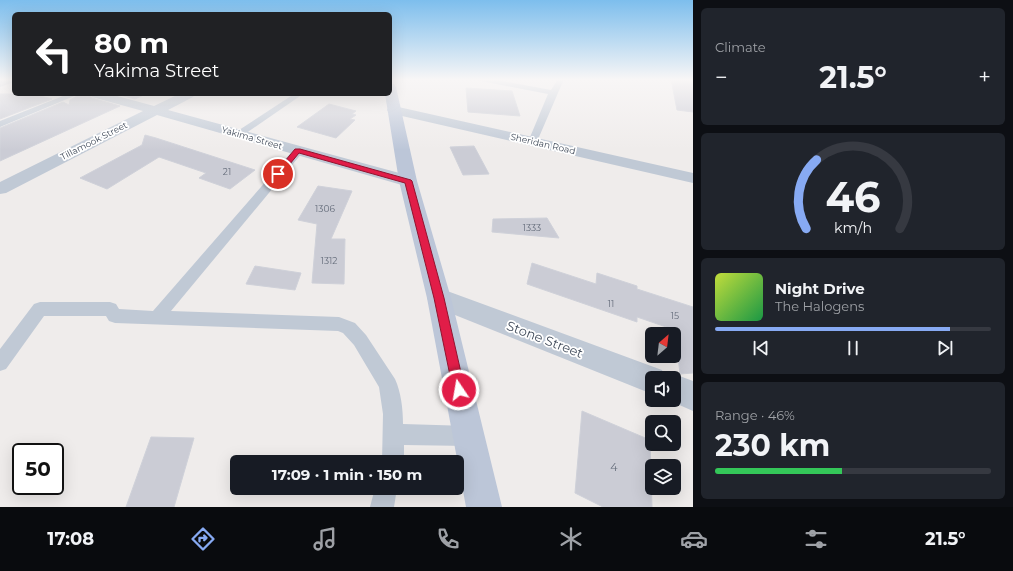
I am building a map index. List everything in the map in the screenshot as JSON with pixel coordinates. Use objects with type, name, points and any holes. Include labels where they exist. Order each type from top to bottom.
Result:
[{"type":"main road","points":[[393,103],[408,181],[439,298],[484,507]]},
{"type":"street","name":"Yakima Street","points":[[126,103],[408,181]]},
{"type":"street","name":"Tillamook Street","points":[[0,189],[172,103]]},
{"type":"street","name":"Sheridan Road","points":[[394,110],[693,178]]},
{"type":"street","name":"Stone Street","points":[[439,298],[645,377]]},
{"type":"street","points":[[681,391],[693,396]]},
{"type":"lane","points":[[0,124],[53,103]]},
{"type":"lane","points":[[239,134],[287,103]]},
{"type":"lane","points":[[533,142],[549,103]]},
{"type":"lane","points":[[156,318],[298,150]]},
{"type":"lane","points":[[0,363],[40,309],[110,309],[115,316],[338,324],[349,328],[360,340],[388,385],[393,414],[393,455]]},
{"type":"lane","points":[[393,434],[469,436]]},
{"type":"lane","points":[[382,507],[385,495]]},
{"type":"building","points":[[0,103],[42,103],[0,119]]},
{"type":"building","points":[[61,103],[69,105],[69,103],[108,103],[120,106],[0,161],[0,128]]},
{"type":"building","points":[[467,103],[516,103],[520,116],[468,112]]},
{"type":"building","points":[[676,103],[693,103],[693,112],[677,110]]},
{"type":"building","points":[[329,104],[356,111],[352,114],[356,115],[350,119],[355,120],[336,138],[297,127]]},
{"type":"building","points":[[145,135],[255,170],[230,189],[199,178],[206,173],[159,157],[107,189],[80,178],[142,145]]},
{"type":"building","points":[[474,146],[489,174],[463,175],[450,147]]},
{"type":"building","points":[[318,186],[352,191],[331,239],[345,239],[344,284],[312,283],[317,224],[298,220]]},
{"type":"building","points":[[547,218],[559,238],[492,232],[493,219]]},
{"type":"building","points":[[532,263],[596,284],[597,273],[637,286],[637,289],[693,307],[693,373],[681,374],[681,371],[680,371],[681,327],[666,327],[637,317],[637,322],[527,284]]},
{"type":"building","points":[[255,266],[301,273],[295,290],[246,284]]},
{"type":"building","points":[[582,411],[645,438],[645,451],[650,451],[651,459],[645,459],[645,495],[652,495],[652,507],[603,507],[575,493]]},
{"type":"building","points":[[151,437],[194,438],[174,507],[126,507]]},
{"type":"route","points":[[278,174],[298,150],[408,181],[439,298],[459,390]]}]
